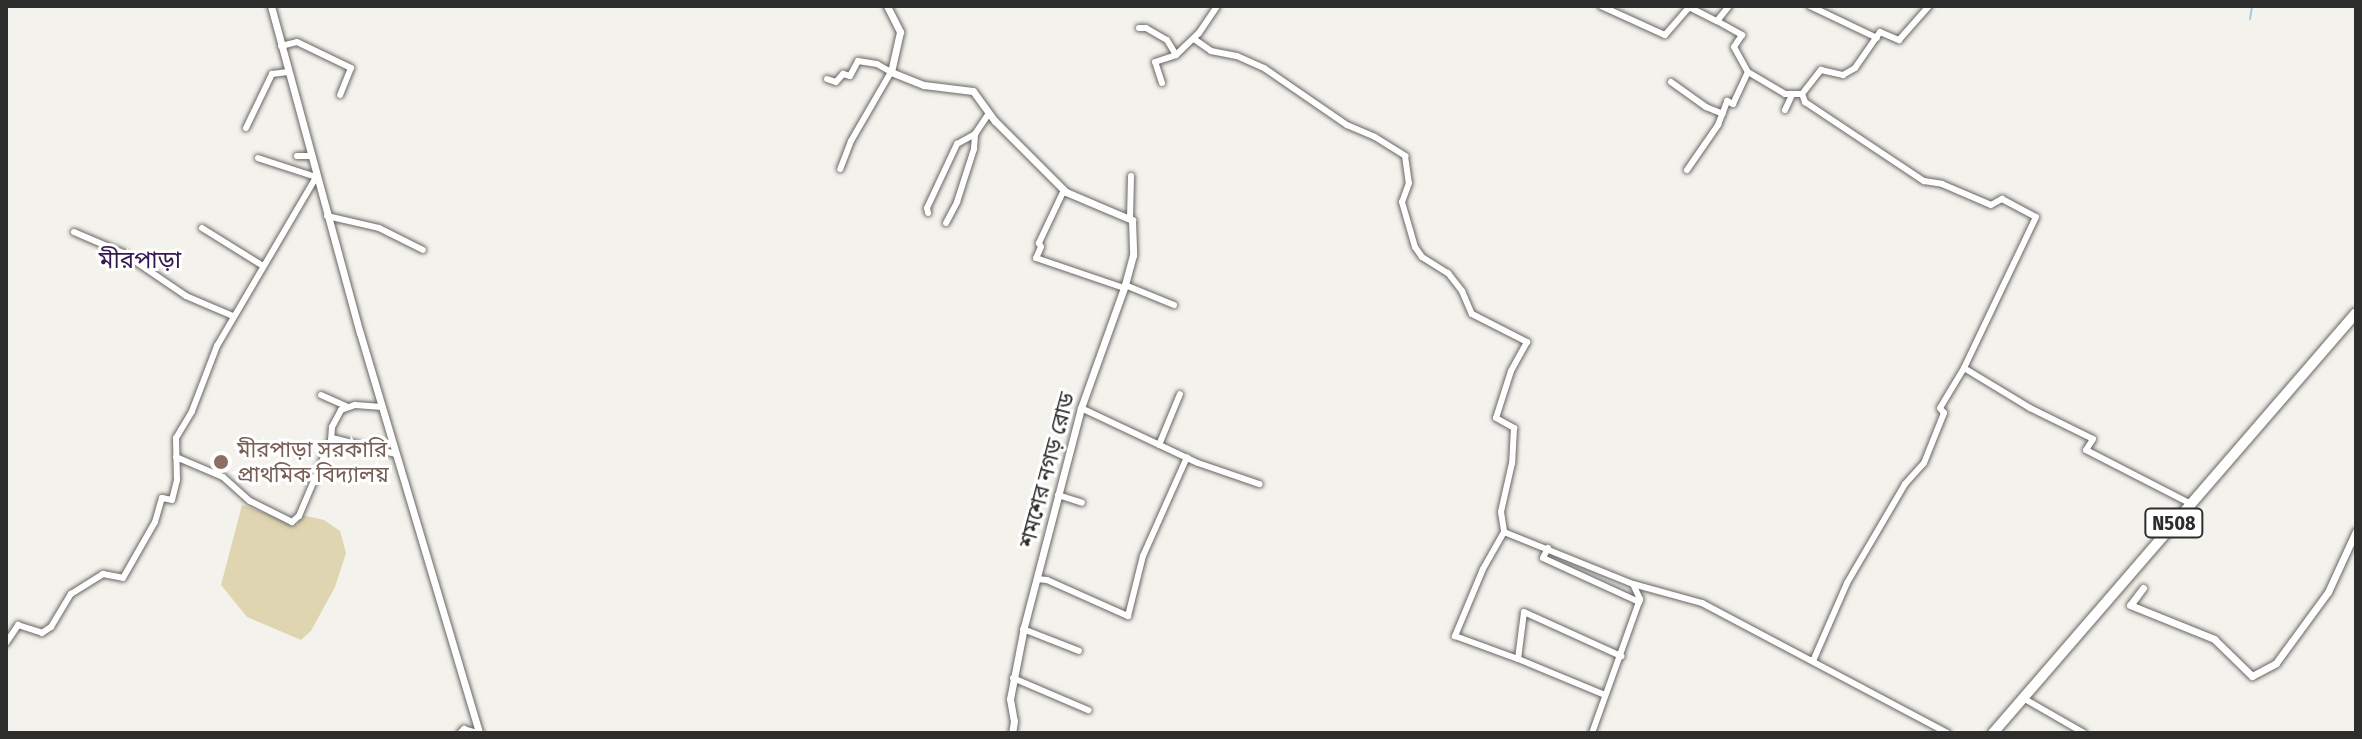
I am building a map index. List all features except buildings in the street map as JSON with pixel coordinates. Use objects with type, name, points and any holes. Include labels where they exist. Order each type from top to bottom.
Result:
[{"type":"highway","name":"N508","points":[[1993,733],[2356,313]]},
{"type":"street","points":[[271,6],[303,141],[310,156],[478,733]]},
{"type":"street","points":[[840,169],[851,141],[891,72],[900,32],[887,6]]},
{"type":"street","points":[[1162,83],[1155,62],[1176,55],[1194,39],[1217,6]]},
{"type":"street","points":[[1601,6],[1665,35],[1689,7],[1742,35],[1734,47],[1748,72],[1792,95],[1802,94],[1821,70],[1843,75],[1855,68],[1880,32],[1899,40],[1929,6]]},
{"type":"street","points":[[1717,21],[1729,6]]},
{"type":"street","points":[[1810,6],[1877,38]]},
{"type":"street","points":[[1139,28],[1146,28],[1167,40],[1176,55]]},
{"type":"street","points":[[1194,39],[1211,51],[1237,56],[1264,68],[1337,119],[1405,156],[1409,183],[1402,202],[1415,247],[1422,257],[1448,273],[1462,291],[1472,314],[1527,342],[1498,403],[1496,418],[1514,428],[1512,463],[1501,512],[1504,532],[1483,569],[1455,636],[1605,695]]},
{"type":"street","points":[[281,46],[297,42],[351,68],[340,95]]},
{"type":"street","points":[[827,79],[836,82],[843,74],[850,76],[858,61],[877,64],[924,85],[973,91],[989,113],[1064,190],[1131,219],[1131,176]]},
{"type":"street","points":[[246,128],[272,74],[288,72]]},
{"type":"street","points":[[1687,170],[1723,114],[1727,101],[1733,104],[1748,72]]},
{"type":"street","points":[[1671,82],[1723,114]]},
{"type":"street","points":[[1802,94],[1805,102],[1924,181],[1942,184],[1991,205],[2002,199],[2036,217],[1964,368],[1940,408],[1944,413],[1924,463],[1905,484],[1847,583],[1813,661]]},
{"type":"street","points":[[1785,110],[1792,95]]},
{"type":"street","points":[[928,213],[927,208],[957,144],[975,134],[989,113]]},
{"type":"street","points":[[946,223],[957,202],[974,149],[975,134]]},
{"type":"street","points":[[297,156],[310,156]]},
{"type":"street","points":[[258,158],[316,177]]},
{"type":"street","points":[[6,643],[18,625],[42,633],[51,627],[71,594],[103,574],[123,578],[155,522],[162,498],[172,500],[177,480],[176,438],[192,411],[217,346],[316,177]]},
{"type":"street","points":[[1064,190],[1039,243],[1041,247],[1036,258],[1174,305]]},
{"type":"street","points":[[327,216],[379,228],[423,250]]},
{"type":"street","name":"শমশের নগড় রোড","points":[[1012,733],[1013,678],[1023,629],[1081,408],[1125,286],[1133,255],[1131,219]]},
{"type":"street","points":[[202,228],[263,266]]},
{"type":"street","points":[[74,232],[115,249],[186,296],[233,316]]},
{"type":"street","points":[[1964,368],[2030,408],[2093,439],[2086,450],[2191,504]]},
{"type":"street","points":[[1159,445],[1180,394]]},
{"type":"street","points":[[321,395],[346,406],[382,407]]},
{"type":"street","points":[[176,457],[223,477],[250,501],[292,522],[299,516],[331,441],[336,417],[346,406]]},
{"type":"street","points":[[1081,408],[1187,457],[1259,484]]},
{"type":"street","points":[[331,441],[396,454]]},
{"type":"street","points":[[1037,579],[1047,580],[1128,616],[1139,565],[1187,457]]},
{"type":"street","points":[[1058,495],[1082,503]]},
{"type":"street","points":[[2143,588],[2130,605],[2214,639],[2252,676],[2276,663],[2328,592],[2356,531]]},
{"type":"street","points":[[1504,532],[1633,584],[1702,603],[1948,733]]},
{"type":"street","points":[[1548,548],[1543,558],[1639,602]]},
{"type":"street","points":[[1592,733],[1639,602],[1633,584]]},
{"type":"street","points":[[1518,659],[1524,612],[1621,656]]},
{"type":"street","points":[[1023,629],[1079,651]]},
{"type":"street","points":[[1013,678],[1088,710]]},
{"type":"street","points":[[2023,698],[2084,733]]},
{"type":"street","points":[[460,733],[464,729],[478,733]]},
{"type":"shaded area","points":[[242,505],[297,525],[302,515],[324,520],[340,531],[346,553],[335,587],[311,631],[301,640],[247,617],[221,585]]},
{"type":"waterway","points":[[2250,19],[2252,6]]},
{"type":"place","name":"মীরপাড়া সরকারি প্রাথমিক বিদ্যালয়","points":[[221,462]]},
{"type":"district","name":"মীরপাড়া","points":[[140,261]]}]
